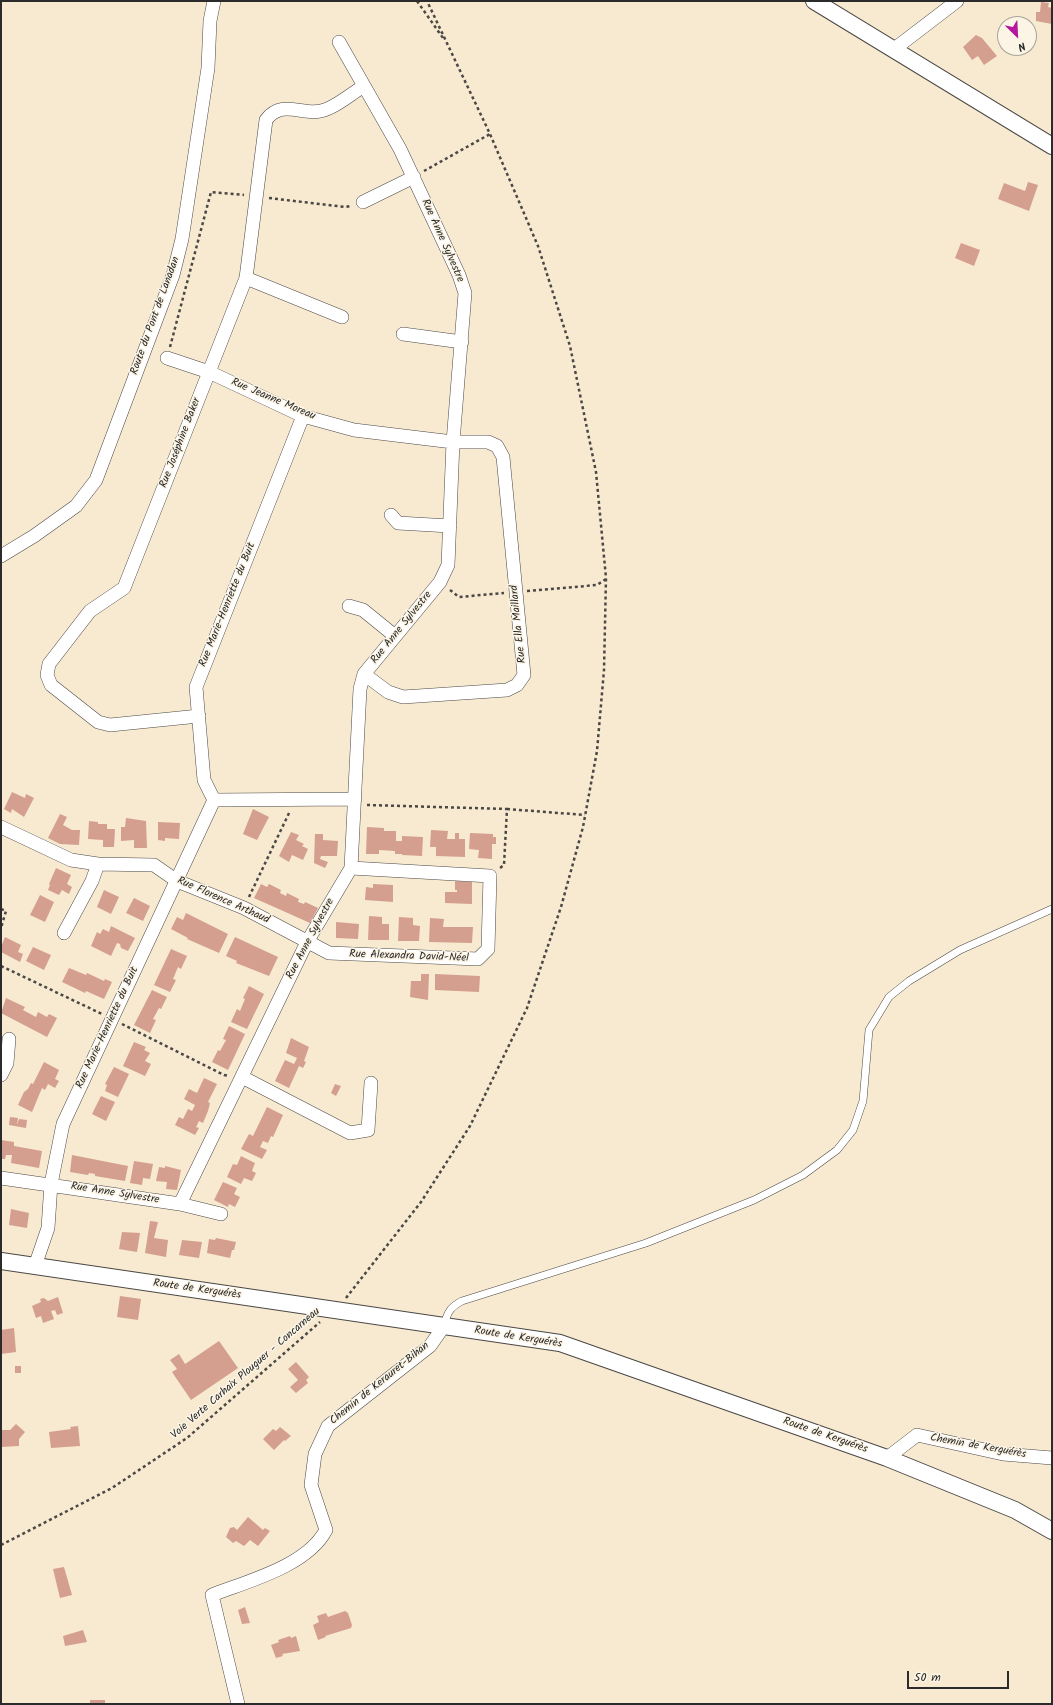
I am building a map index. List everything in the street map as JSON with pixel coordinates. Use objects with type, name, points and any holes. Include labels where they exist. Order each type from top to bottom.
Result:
[{"type":"street","name":"Route du Pont de Lanadan","points":[[1,556],[34,536],[76,506],[96,480],[173,275],[182,239],[208,68],[210,21],[214,1]]},
{"type":"street","points":[[814,1],[1052,146]]},
{"type":"street","points":[[893,50],[956,1]]},
{"type":"street","name":"Rue Anne Sylvestre","points":[[180,1204],[307,942],[351,868],[360,689],[364,674],[440,582],[448,565],[453,442],[465,294],[460,275],[400,149],[339,42]]},
{"type":"street","name":"Rue Joséphine Baker","points":[[199,716],[110,725],[98,722],[51,685],[47,675],[49,664],[90,611],[124,588],[246,278],[266,120],[272,111],[280,109],[326,110],[364,86]]},
{"type":"street","points":[[363,202],[414,177]]},
{"type":"street","points":[[246,278],[342,316]]},
{"type":"street","points":[[403,334],[462,342]]},
{"type":"street","name":"Rue Jeanne Moreau","points":[[166,358],[209,372],[303,416],[354,430],[453,442]]},
{"type":"street","name":"Rue Marie-Henriette du Buit","points":[[35,1266],[48,1228],[51,1184],[63,1124],[214,800],[204,780],[196,687],[303,416]]},
{"type":"street","name":"Rue Ella Maillard","points":[[364,674],[388,692],[404,697],[507,690],[518,685],[524,674],[503,457],[497,446],[488,442],[453,442]]},
{"type":"street","points":[[391,515],[398,523],[450,526]]},
{"type":"street","points":[[349,606],[363,610],[395,636]]},
{"type":"street","points":[[214,800],[296,799],[355,802]]},
{"type":"street","name":"Rue Florence Arthaud","points":[[1,827],[71,860],[98,864],[154,865],[176,881],[244,908],[307,942]]},
{"type":"street","points":[[64,933],[92,881],[98,864]]},
{"type":"street","points":[[351,868],[490,876]]},
{"type":"street","name":"Rue Alexandra David-Néel","points":[[307,942],[329,953],[478,959],[488,949],[490,876]]},
{"type":"street","points":[[1,1075],[7,1063],[9,1039]]},
{"type":"street","points":[[242,1077],[350,1133],[368,1130],[371,1083]]},
{"type":"street","points":[[1,1178],[51,1184]]},
{"type":"street","name":"Rue Anne Sylvestre","points":[[51,1184],[180,1204],[221,1214]]},
{"type":"street","name":"Route de Kerguérès","points":[[1,1261],[560,1343],[887,1458],[1015,1510],[1052,1531]]},
{"type":"street","name":"Chemin de Kerauret-Bihan","points":[[238,1704],[212,1595],[271,1572],[291,1562],[316,1545],[326,1530],[311,1486],[315,1454],[328,1426],[430,1346],[444,1326]]},
{"type":"street","name":"Chemin de Kerguérès","points":[[887,1458],[917,1436],[1003,1454],[1052,1458]]},
{"type":"lane","points":[[444,1326],[448,1312],[454,1305],[462,1301],[646,1243],[754,1200],[803,1175],[837,1150],[853,1130],[864,1101],[869,1030],[889,997],[909,981],[960,950],[1052,909]]},
{"type":"path","points":[[417,1],[448,44],[427,1]]},
{"type":"path","points":[[414,177],[490,134]]},
{"type":"path","points":[[166,358],[211,192],[345,207],[363,202]]},
{"type":"path","points":[[440,582],[459,597],[597,585],[606,578]]},
{"type":"path","points":[[244,908],[296,799]]},
{"type":"path","points":[[355,802],[507,809],[585,815]]},
{"type":"path","points":[[490,876],[504,865],[507,809]]},
{"type":"path","points":[[1,909],[6,911],[1,928]]},
{"type":"path","points":[[1,966],[224,1075],[242,1077]]},
{"type":"path","name":"Voie Verte Carhaix Plouguer - Concarneau","points":[[1,1545],[112,1488],[187,1438],[333,1310]]},
{"type":"building","points":[[1041,2],[1049,3],[1048,7],[1052,8],[1052,24],[1037,21],[1036,12],[1040,12]]},
{"type":"building","points":[[976,35],[982,38],[997,56],[984,65],[978,56],[972,60],[963,47]]},
{"type":"building","points":[[1028,182],[1038,185],[1029,211],[998,199],[1004,183],[1025,191]]},
{"type":"building","points":[[961,243],[980,250],[974,266],[955,258]]},
{"type":"building","points":[[12,792],[25,798],[26,794],[34,798],[24,817],[12,809],[11,813],[4,809]]},
{"type":"building","points":[[253,809],[269,817],[257,840],[243,834]]},
{"type":"building","points":[[60,814],[67,817],[63,825],[72,830],[80,830],[79,845],[60,844],[48,838]]},
{"type":"building","points":[[126,818],[146,821],[147,848],[134,848],[134,840],[121,841],[121,827],[125,827]]},
{"type":"building","points":[[89,821],[98,822],[98,824],[107,824],[107,829],[115,829],[114,847],[103,847],[103,840],[88,839]]},
{"type":"building","points":[[158,822],[180,823],[179,839],[165,838],[165,841],[158,840]]},
{"type":"building","points":[[367,827],[384,828],[384,831],[396,831],[396,841],[402,841],[402,836],[423,837],[422,856],[402,855],[395,854],[395,851],[379,850],[379,854],[366,854]]},
{"type":"building","points":[[431,830],[448,831],[447,839],[455,839],[455,833],[459,833],[459,839],[465,839],[465,857],[436,856],[436,847],[430,847]]},
{"type":"building","points":[[291,832],[299,835],[296,840],[304,844],[302,846],[308,849],[303,860],[292,855],[289,862],[279,856]]},
{"type":"building","points":[[470,833],[493,834],[493,837],[496,837],[496,844],[492,844],[492,859],[478,858],[479,850],[469,849]]},
{"type":"building","points":[[315,834],[323,834],[323,840],[338,841],[337,856],[321,856],[320,859],[328,862],[325,868],[314,863]]},
{"type":"building","points":[[56,868],[71,875],[67,884],[72,887],[69,894],[62,890],[59,895],[48,890]]},
{"type":"building","points":[[455,881],[472,882],[472,904],[445,903],[445,892],[457,892],[457,890],[455,890]]},
{"type":"building","points":[[261,884],[267,887],[269,884],[281,890],[280,893],[286,896],[287,893],[299,899],[298,902],[304,904],[305,902],[318,908],[310,923],[254,898]]},
{"type":"building","points":[[373,884],[393,885],[393,902],[365,900],[366,887],[373,888]]},
{"type":"building","points":[[104,890],[119,897],[111,914],[97,907]]},
{"type":"building","points":[[40,895],[54,902],[45,922],[30,915]]},
{"type":"building","points":[[134,898],[150,906],[143,921],[126,913]]},
{"type":"building","points":[[186,913],[228,934],[219,953],[187,939],[188,938],[171,929],[177,917],[183,920]]},
{"type":"building","points":[[369,916],[382,917],[382,924],[389,924],[389,940],[368,940]]},
{"type":"building","points":[[399,917],[413,918],[413,925],[420,926],[419,941],[398,941]]},
{"type":"building","points":[[430,918],[444,919],[443,927],[473,927],[472,943],[429,942]]},
{"type":"building","points":[[336,922],[359,924],[358,939],[336,938]]},
{"type":"building","points":[[111,926],[135,938],[128,951],[121,948],[120,944],[117,943],[111,956],[91,946],[97,932],[100,934],[103,929],[109,932]]},
{"type":"building","points":[[5,937],[21,945],[18,952],[23,954],[20,962],[1,952],[1,947]]},
{"type":"building","points":[[235,937],[278,957],[269,976],[236,963],[237,961],[226,956]]},
{"type":"building","points":[[33,947],[51,955],[44,970],[26,961]]},
{"type":"building","points":[[171,949],[187,956],[181,969],[178,967],[173,979],[176,980],[170,992],[154,985]]},
{"type":"building","points":[[69,968],[86,975],[87,973],[104,981],[105,979],[112,982],[104,999],[86,991],[85,993],[62,982]]},
{"type":"building","points":[[421,974],[429,974],[428,1000],[410,997],[411,981],[421,981]]},
{"type":"building","points":[[435,974],[480,976],[479,992],[435,990]]},
{"type":"building","points":[[249,986],[264,994],[247,1029],[231,1022],[237,1009],[240,1011],[245,999],[243,998]]},
{"type":"building","points":[[152,990],[167,997],[161,1009],[159,1008],[153,1019],[156,1020],[150,1033],[134,1025]]},
{"type":"building","points":[[6,998],[25,1007],[23,1010],[36,1017],[38,1012],[47,1017],[49,1014],[57,1018],[47,1037],[1,1013]]},
{"type":"building","points":[[229,1026],[245,1034],[228,1070],[212,1062],[218,1050],[220,1051],[226,1040],[223,1039]]},
{"type":"building","points":[[291,1038],[309,1047],[304,1061],[306,1062],[303,1068],[299,1066],[289,1088],[275,1081],[285,1060],[294,1064],[297,1058],[286,1053]]},
{"type":"building","points":[[134,1042],[146,1047],[144,1050],[150,1053],[145,1061],[151,1064],[145,1076],[123,1066]]},
{"type":"building","points":[[44,1062],[59,1070],[55,1079],[59,1081],[55,1088],[48,1084],[45,1090],[42,1088],[32,1112],[18,1105],[24,1092],[28,1089],[31,1083],[33,1084]]},
{"type":"building","points":[[114,1067],[129,1074],[118,1097],[105,1091],[107,1085],[105,1084]]},
{"type":"building","points":[[204,1078],[217,1084],[208,1102],[210,1103],[203,1123],[199,1121],[196,1127],[199,1128],[195,1135],[175,1125],[179,1117],[183,1119],[188,1109],[192,1111],[195,1105],[184,1099],[189,1089],[197,1093]]},
{"type":"building","points":[[335,1084],[341,1086],[336,1096],[331,1093]]},
{"type":"building","points":[[101,1096],[115,1102],[106,1121],[92,1114]]},
{"type":"building","points":[[267,1107],[283,1115],[273,1137],[271,1136],[268,1143],[263,1141],[260,1147],[267,1150],[262,1159],[241,1149],[249,1134],[253,1136]]},
{"type":"building","points":[[10,1117],[18,1118],[17,1125],[19,1119],[27,1120],[26,1128],[9,1125]]},
{"type":"building","points":[[1,1140],[14,1142],[14,1146],[42,1151],[39,1168],[11,1163],[12,1155],[6,1155],[5,1159],[1,1159]]},
{"type":"building","points":[[72,1155],[128,1166],[125,1181],[95,1176],[95,1174],[89,1173],[88,1175],[70,1172]]},
{"type":"building","points":[[241,1156],[255,1163],[252,1171],[256,1173],[252,1181],[244,1178],[241,1184],[227,1177],[233,1164],[237,1165]]},
{"type":"building","points":[[134,1161],[153,1164],[150,1179],[143,1178],[142,1185],[130,1183]]},
{"type":"building","points":[[165,1166],[181,1170],[177,1190],[166,1189],[167,1182],[156,1181],[159,1167],[165,1168]]},
{"type":"building","points":[[223,1182],[237,1188],[234,1194],[240,1197],[235,1207],[229,1204],[228,1207],[214,1200]]},
{"type":"building","points":[[11,1209],[29,1213],[27,1228],[9,1225]]},
{"type":"building","points":[[150,1221],[158,1222],[154,1238],[168,1240],[166,1257],[145,1253]]},
{"type":"building","points":[[122,1232],[140,1233],[137,1252],[119,1249]]},
{"type":"building","points":[[216,1238],[236,1242],[230,1258],[207,1253],[209,1239],[215,1240]]},
{"type":"building","points":[[182,1240],[202,1242],[199,1258],[179,1255]]},
{"type":"building","points":[[120,1296],[141,1299],[138,1320],[117,1317]]},
{"type":"building","points":[[58,1297],[63,1313],[57,1315],[55,1310],[51,1311],[54,1319],[43,1323],[41,1316],[36,1318],[32,1306],[41,1302],[40,1299],[44,1298],[48,1301]]},
{"type":"building","points":[[14,1328],[16,1352],[1,1354],[1,1330]]},
{"type":"building","points":[[219,1341],[238,1368],[191,1400],[172,1372],[177,1369],[170,1360],[179,1354],[185,1364]]},
{"type":"building","points":[[296,1362],[309,1377],[306,1380],[308,1383],[296,1393],[290,1387],[298,1380],[288,1369]]},
{"type":"building","points":[[15,1366],[21,1366],[21,1373],[15,1373]]},
{"type":"building","points":[[16,1424],[25,1432],[19,1439],[19,1446],[1,1447],[1,1430],[10,1430]]},
{"type":"building","points":[[78,1426],[80,1446],[51,1448],[49,1432],[71,1429],[70,1427]]},
{"type":"building","points":[[280,1427],[291,1436],[285,1441],[284,1440],[274,1450],[263,1439],[273,1429],[276,1431]]},
{"type":"building","points":[[248,1517],[263,1530],[265,1528],[270,1531],[258,1546],[250,1540],[244,1546],[236,1541],[233,1543],[226,1537],[230,1528],[234,1527],[237,1530]]},
{"type":"building","points":[[64,1567],[72,1595],[60,1598],[53,1569]]},
{"type":"building","points":[[245,1607],[250,1623],[242,1624],[238,1610]]},
{"type":"building","points":[[345,1611],[348,1613],[352,1625],[351,1628],[325,1636],[326,1637],[318,1640],[313,1625],[319,1622],[317,1616],[326,1613],[328,1617]]},
{"type":"building","points":[[83,1630],[87,1642],[65,1646],[63,1636]]},
{"type":"building","points":[[290,1636],[291,1638],[296,1636],[300,1651],[282,1654],[283,1656],[276,1658],[271,1645],[279,1642],[278,1640]]},
{"type":"building","points":[[90,1700],[105,1700],[105,1704],[90,1704]]}]
